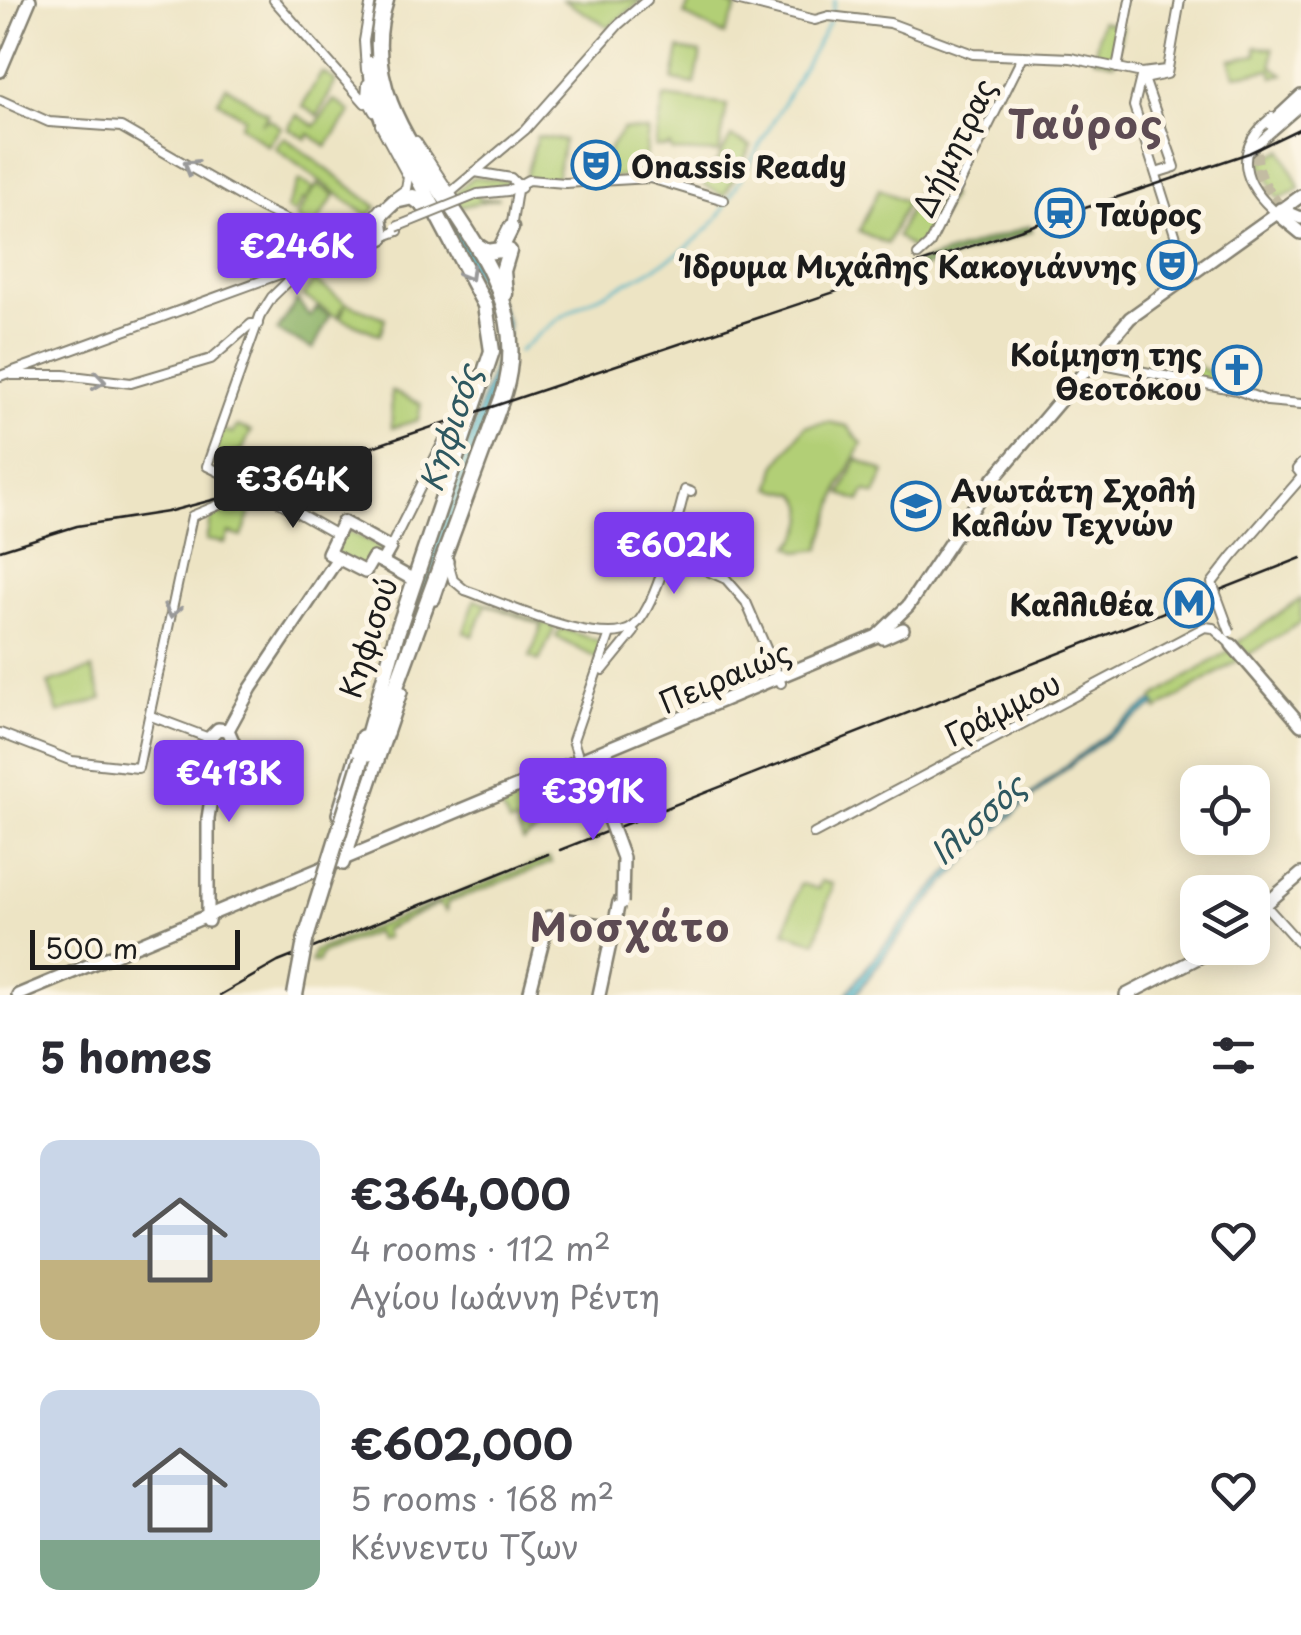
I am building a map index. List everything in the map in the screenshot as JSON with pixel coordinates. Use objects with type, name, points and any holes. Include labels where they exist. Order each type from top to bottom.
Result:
[{"type":"highway","points":[[381,4],[371,64],[378,108],[408,177]]},
{"type":"highway","points":[[381,4],[379,63],[388,101],[472,240],[510,318]]},
{"type":"highway","points":[[371,64],[385,116],[432,213],[485,305],[492,340],[490,364],[437,523],[384,661]]},
{"type":"highway","points":[[385,229],[383,210],[404,197],[418,199],[432,213]]},
{"type":"highway","points":[[472,240],[484,251],[496,252],[506,245],[511,228]]},
{"type":"highway","points":[[298,995],[305,941],[382,709],[498,418],[513,360],[508,251]]},
{"type":"highway","points":[[467,420],[492,340]]},
{"type":"highway","points":[[437,523],[439,500]]},
{"type":"highway","points":[[434,600],[447,554]]},
{"type":"highway","points":[[382,709],[396,636]]},
{"type":"highway","points":[[382,709],[405,680]]},
{"type":"main road","points":[[0,71],[4,45],[27,0]]},
{"type":"main road","points":[[1272,126],[1301,98]]},
{"type":"main road","points":[[1280,212],[1300,223],[1301,200]]},
{"type":"main road","name":"Πειραιώς","points":[[18,995],[588,770],[867,642],[898,619],[983,492],[1142,312],[1301,200]]},
{"type":"main road","name":"Πειραιώς","points":[[780,681],[879,640],[908,613],[990,489],[1094,363]]},
{"type":"main road","name":"Κηφισού","points":[[320,870],[384,661],[467,420]]},
{"type":"main road","points":[[382,562],[390,548],[344,522],[328,553],[365,572],[373,558],[412,579]]},
{"type":"main road","points":[[228,730],[250,688],[338,558]]},
{"type":"main road","name":"Κηφισού","points":[[343,864],[434,600]]},
{"type":"main road","points":[[879,640],[903,630]]},
{"type":"main road","points":[[1231,639],[1301,725]]},
{"type":"main road","points":[[218,729],[228,730],[235,738],[234,748],[218,755],[210,748],[209,738],[218,729]]},
{"type":"main road","points":[[354,760],[350,781],[360,787],[368,780],[381,748]]},
{"type":"main road","points":[[208,919],[208,818],[218,755]]},
{"type":"main road","points":[[588,770],[622,854],[620,902],[599,995]]},
{"type":"main road","name":"Πειραιώς","points":[[29,995],[364,852],[588,770]]},
{"type":"main road","points":[[351,843],[364,852]]},
{"type":"main road","points":[[1270,904],[1301,877]]},
{"type":"main road","points":[[529,995],[549,916],[614,928]]},
{"type":"main road","points":[[1126,995],[1186,965]]},
{"type":"main road","points":[[1140,995],[1197,965]]},
{"type":"street","points":[[274,0],[375,114]]},
{"type":"street","points":[[450,193],[525,130],[618,25],[648,0]]},
{"type":"street","points":[[736,0],[814,20],[831,17],[890,24],[973,54],[1073,58],[1144,76],[1166,72],[1180,0]]},
{"type":"street","points":[[1117,68],[1130,0]]},
{"type":"street","points":[[381,4],[389,89],[400,115],[486,248],[500,246],[511,228],[520,189],[511,178],[475,172]]},
{"type":"street","points":[[381,4],[364,41],[367,93],[408,177],[385,229]]},
{"type":"street","name":"Δήμητρας","points":[[918,255],[933,237],[1022,56]]},
{"type":"street","points":[[1144,76],[1176,167],[1156,173]]},
{"type":"street","points":[[1144,76],[1133,104],[1180,250],[1195,271]]},
{"type":"street","points":[[356,92],[367,93]]},
{"type":"street","points":[[1280,212],[1257,190],[1247,160],[1250,136],[1301,98]]},
{"type":"street","points":[[1247,160],[1251,146],[1301,98]]},
{"type":"street","points":[[0,100],[49,122],[120,127],[251,202],[340,247]]},
{"type":"street","points":[[478,196],[506,196],[538,182],[650,178],[724,200]]},
{"type":"street","points":[[1,375],[302,264],[385,229],[478,196],[520,189]]},
{"type":"street","points":[[508,251],[520,189]]},
{"type":"street","points":[[506,196],[517,205]]},
{"type":"street","points":[[1,375],[74,353],[302,264],[340,247],[364,228],[385,229]]},
{"type":"street","points":[[264,489],[267,472],[236,480],[207,466],[259,320],[272,297],[302,264]]},
{"type":"street","points":[[1,375],[64,374],[131,384],[211,359],[259,320]]},
{"type":"street","points":[[1094,363],[1233,389],[1262,400],[1301,404]]},
{"type":"street","points":[[390,548],[449,430],[467,420]]},
{"type":"street","points":[[1231,639],[1212,582],[1299,477],[1301,464]]},
{"type":"street","points":[[264,489],[337,535]]},
{"type":"street","points":[[0,733],[79,762],[132,768],[141,762],[192,516],[264,489]]},
{"type":"street","points":[[447,554],[450,574],[462,588],[609,638],[632,628],[641,618],[667,555],[691,492],[685,490],[667,555],[649,612],[603,670]]},
{"type":"street","points":[[667,555],[725,577],[746,602],[780,681]]},
{"type":"street","points":[[434,600],[458,591],[609,638],[634,632]]},
{"type":"street","name":"Γράμμου","points":[[814,834],[1175,643],[1213,628],[1231,639]]},
{"type":"street","points":[[588,770],[573,740],[609,638]]},
{"type":"street","points":[[588,770],[576,741],[603,670],[609,638]]},
{"type":"street","points":[[151,716],[209,738]]},
{"type":"street","points":[[1270,908],[1301,942]]},
{"type":"green space","points":[[563,0],[642,0],[609,27]]},
{"type":"green space","points":[[691,0],[720,0],[737,8],[724,35],[684,15]]},
{"type":"green space","points":[[1101,21],[1123,26],[1114,63],[1094,58]]},
{"type":"green space","points":[[1256,47],[1273,48],[1272,66],[1284,74],[1273,77],[1271,70],[1235,75],[1230,60],[1256,55]]},
{"type":"green space","points":[[679,49],[701,53],[695,84],[673,80]]},
{"type":"green space","points":[[322,72],[336,81],[318,116],[302,106]]},
{"type":"green space","points":[[226,86],[268,114],[263,122],[269,119],[281,127],[268,146],[240,125],[244,118],[218,101]]},
{"type":"green space","points":[[664,97],[727,105],[719,153],[672,151],[669,144],[655,147]]},
{"type":"green space","points":[[334,100],[351,112],[326,147],[309,134],[306,139],[288,128],[297,115],[315,126]]},
{"type":"green space","points":[[623,129],[648,131],[643,175],[607,178],[609,149]]},
{"type":"green space","points":[[537,136],[564,140],[556,181],[525,179]]},
{"type":"green space","points":[[284,137],[377,207],[368,216],[275,148]]},
{"type":"green space","points":[[731,137],[751,146],[724,196],[698,182],[703,170],[712,170]]},
{"type":"green space","points":[[1282,150],[1300,189],[1278,199],[1260,161]]},
{"type":"green space","points":[[473,177],[512,181],[513,186],[477,192],[479,199],[499,198],[460,207],[454,194]]},
{"type":"green space","points":[[299,180],[313,188],[308,198],[318,184],[335,195],[313,229],[296,218],[307,200],[303,199],[294,213],[286,209]]},
{"type":"green space","points":[[922,182],[951,196],[927,241],[915,251],[897,236]]},
{"type":"green space","points":[[879,189],[907,202],[887,244],[859,231]]},
{"type":"green space","points":[[1030,226],[1032,231],[917,270],[918,263]]},
{"type":"green space","points":[[314,280],[346,303],[385,318],[380,335],[340,318],[345,305],[337,317],[303,296]]},
{"type":"green space","points":[[297,300],[310,317],[317,308],[330,316],[313,349],[277,331]]},
{"type":"green space","points":[[1176,354],[1226,382],[1228,384],[1161,375]]},
{"type":"green space","points":[[391,391],[421,404],[418,420],[392,428]]},
{"type":"green space","points":[[828,422],[847,426],[862,444],[840,486],[820,549],[799,552],[790,546],[804,521],[802,500],[797,494],[771,488],[776,466],[805,426]]},
{"type":"green space","points":[[237,426],[251,431],[242,451],[211,461],[222,430],[233,433]]},
{"type":"green space","points":[[857,459],[885,472],[875,495],[865,491],[860,501],[841,494]]},
{"type":"green space","points":[[244,498],[250,515],[242,537],[229,533],[225,543],[206,540],[213,509]]},
{"type":"green space","points":[[342,528],[384,548],[381,559],[361,569],[334,553]]},
{"type":"green space","points":[[475,599],[555,627],[539,661],[530,657],[542,625],[486,604],[473,636],[464,632]]},
{"type":"green space","points":[[1301,599],[1301,622],[1248,655],[1237,643]]},
{"type":"green space","points":[[561,628],[603,644],[598,659],[556,637]]},
{"type":"green space","points":[[1230,650],[1240,659],[1157,710],[1153,698]]},
{"type":"green space","points":[[92,669],[102,699],[58,713],[48,683]]},
{"type":"green space","points":[[513,797],[522,814],[538,807],[541,815],[557,814],[555,819],[523,841],[516,822],[510,824],[498,803]]},
{"type":"green space","points":[[549,858],[551,863],[447,903],[446,911],[438,904],[384,930],[386,937],[378,940],[375,932],[320,954],[318,962],[311,962],[314,951]]},
{"type":"green space","points":[[821,881],[833,884],[816,942],[785,932],[800,883],[818,889]]},
{"type":"water","points":[[452,214],[486,273],[508,324],[502,377],[393,694],[383,690],[498,353],[492,305],[442,221]]},
{"type":"water","points":[[1153,701],[1156,705],[1071,765],[992,835],[920,913],[856,995],[846,995],[913,911],[987,834],[1067,765]]},
{"type":"waterway","points":[[832,13],[835,0]]},
{"type":"waterway","points":[[518,352],[561,317],[649,271],[705,232],[720,215],[830,21]]},
{"type":"tunnel","points":[[1271,124],[1258,137],[1259,170],[1267,189],[1288,215]]},
{"type":"railway","points":[[0,550],[77,526],[167,512],[220,498],[1249,153],[1301,128]]},
{"type":"railway","points":[[560,850],[1301,558]]},
{"type":"railway","points":[[220,995],[278,962],[548,854]]},
{"type":"place","name":"Onassis Ready","points":[[596,165]]},
{"type":"place","name":"Ταύρος","points":[[1060,213]]},
{"type":"place","name":"Ίδρυμα Μιχάλης Κακογιάννης","points":[[1172,265]]},
{"type":"place","name":"Κοίμηση της Θεοτόκου","points":[[1237,370]]},
{"type":"place","name":"Ανωτάτη Σχολή Καλών Τεχνών","points":[[916,506]]},
{"type":"place","name":"Καλλιθέα","points":[[1189,603]]},
{"type":"district","name":"Ταύρος","points":[[1086,122]]},
{"type":"district","name":"Μοσχάτο","points":[[631,925]]},
{"type":"water label","name":"Κηφισός","points":[[449,428]]},
{"type":"water label","name":"Ιλισσός","points":[[977,819]]}]
